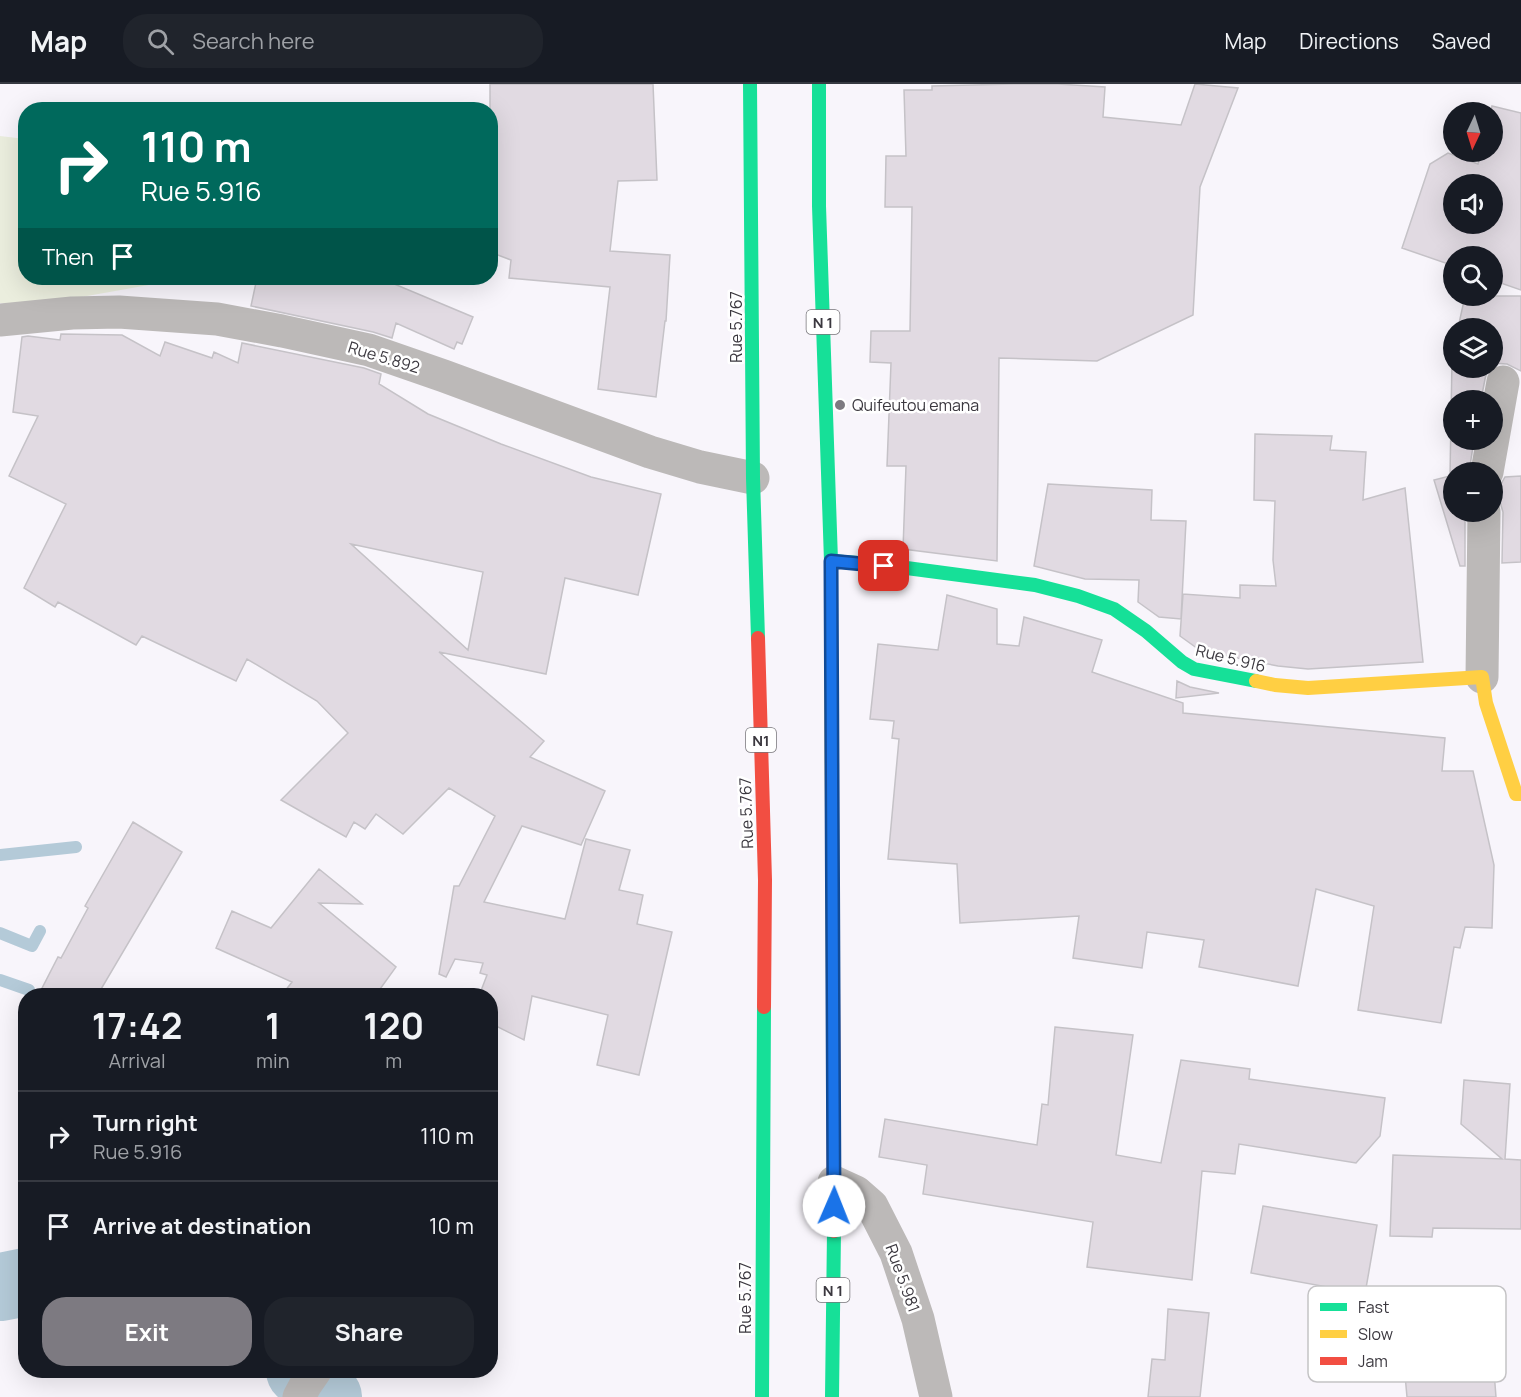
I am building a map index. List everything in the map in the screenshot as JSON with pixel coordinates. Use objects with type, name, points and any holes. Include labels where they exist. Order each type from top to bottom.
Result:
[{"type":"main road","name":"Rue 5.767","points":[[750,84],[753,478],[765,880],[762,1397]]},
{"type":"main road","name":"N 1","points":[[819,84],[820,218],[831,561],[834,1182],[832,1397]]},
{"type":"main road","name":"Rue 5.916","points":[[831,561],[1035,585],[1078,596],[1114,609],[1194,669],[1275,685],[1308,688],[1482,676]]},
{"type":"main road","points":[[1482,676],[1486,703],[1519,800]]},
{"type":"street","name":"Rue 5.892","points":[[0,320],[72,313],[119,312],[217,319],[282,331],[369,350],[650,452],[700,467],[753,478]]},
{"type":"street","points":[[1489,462],[1503,382]]},
{"type":"street","points":[[1482,676],[1484,522]]},
{"type":"street","name":"Rue 5.981","points":[[834,1182],[856,1192],[872,1206],[896,1253],[918,1319],[936,1397]]},
{"type":"street","points":[[299,1397],[310,1378]]},
{"type":"green space","points":[[0,136],[18,138],[18,285],[149,285],[31,306],[0,303]]},
{"type":"building","points":[[490,84],[653,84],[657,180],[618,181],[610,251],[670,255],[666,321],[656,397],[598,389],[610,287],[509,278],[511,260],[498,255],[498,102],[490,102]]},
{"type":"building","points":[[1013,84],[1105,87],[1103,117],[1181,125],[1195,84],[1238,88],[1200,187],[1193,315],[1097,361],[999,358],[997,561],[903,549],[906,466],[887,466],[891,363],[870,362],[871,331],[910,331],[912,207],[885,207],[886,156],[906,156],[904,90],[932,90],[932,86]]},
{"type":"building","points":[[1503,109],[1521,113],[1521,290],[1503,284],[1503,246],[1443,246],[1443,262],[1402,248],[1430,164],[1443,156],[1443,162],[1478,164],[1478,162],[1503,162]]},
{"type":"building","points":[[256,285],[397,285],[473,317],[462,344],[457,342],[454,349],[396,323],[392,338],[251,306]]},
{"type":"building","points":[[1503,296],[1521,296],[1521,371],[1503,364],[1503,318],[1460,318],[1463,306],[1503,306]]},
{"type":"building","points":[[61,334],[122,335],[160,356],[165,342],[212,358],[214,352],[238,363],[242,343],[364,368],[381,374],[379,384],[428,414],[591,477],[661,494],[638,595],[565,578],[546,674],[439,652],[544,741],[530,757],[605,791],[581,845],[522,826],[484,902],[565,919],[586,839],[630,850],[619,890],[643,895],[637,924],[672,932],[639,1075],[597,1065],[608,1015],[532,996],[524,1040],[498,1027],[498,988],[482,988],[487,975],[480,973],[483,963],[455,959],[446,977],[439,974],[454,886],[459,886],[495,816],[449,788],[403,834],[376,814],[365,829],[354,822],[346,837],[281,800],[348,733],[317,701],[247,659],[236,681],[142,636],[136,645],[58,602],[55,607],[24,588],[66,504],[9,476],[38,416],[13,412],[22,337],[60,340]],"holes":[[[351,544],[483,572],[468,650]]]},
{"type":"building","points":[[1452,378],[1485,378],[1483,390],[1451,390]]},
{"type":"building","points":[[1255,434],[1332,436],[1330,450],[1366,452],[1363,500],[1405,488],[1423,662],[1308,669],[1278,666],[1201,651],[1180,636],[1183,594],[1240,598],[1240,585],[1276,586],[1273,560],[1275,501],[1254,500]]},
{"type":"building","points":[[1450,450],[1472,450],[1471,462],[1450,462]]},
{"type":"building","points":[[1521,476],[1521,562],[1502,563],[1503,480],[1505,477]]},
{"type":"building","points":[[1443,478],[1443,510],[1434,480]]},
{"type":"building","points":[[1048,484],[1152,490],[1151,520],[1186,521],[1181,619],[1159,617],[1138,602],[1139,580],[1085,579],[1034,566]]},
{"type":"building","points":[[1447,522],[1465,522],[1465,566],[1460,566]]},
{"type":"building","points":[[947,595],[997,609],[997,644],[1019,646],[1024,617],[1102,640],[1092,672],[1183,703],[1183,713],[1445,738],[1442,771],[1473,771],[1494,865],[1492,928],[1465,927],[1460,948],[1454,947],[1441,1023],[1358,1010],[1374,906],[1316,889],[1298,986],[1199,967],[1204,940],[1147,932],[1142,968],[1073,958],[1079,916],[960,923],[957,864],[888,859],[899,739],[892,738],[894,721],[870,719],[878,644],[938,650]]},
{"type":"building","points":[[1177,681],[1190,687],[1219,693],[1176,698]]},
{"type":"building","points":[[133,822],[182,852],[102,988],[42,988],[88,908],[85,906]]},
{"type":"building","points":[[319,869],[362,904],[319,903],[396,967],[381,988],[287,988],[292,982],[216,948],[232,911],[271,928]]},
{"type":"building","points":[[1055,1027],[1133,1035],[1116,1155],[1161,1163],[1181,1060],[1250,1069],[1249,1079],[1385,1098],[1380,1136],[1356,1163],[1239,1144],[1235,1174],[1202,1171],[1192,1280],[1087,1267],[1093,1222],[923,1194],[927,1165],[879,1157],[885,1119],[1037,1145],[1042,1104],[1048,1105]]},
{"type":"building","points":[[1464,1080],[1510,1084],[1505,1159],[1521,1160],[1521,1229],[1433,1228],[1432,1237],[1390,1236],[1393,1155],[1502,1159],[1461,1124]]},
{"type":"building","points":[[1263,1206],[1377,1225],[1366,1286],[1322,1286],[1251,1273]]},
{"type":"building","points":[[1168,1309],[1209,1313],[1200,1397],[1148,1397],[1152,1359],[1165,1360]]},
{"type":"building","points":[[1406,1382],[1495,1382],[1496,1397],[1407,1397]]},
{"type":"waterway","points":[[0,855],[76,847]]},
{"type":"waterway","points":[[0,933],[32,946],[40,931]]},
{"type":"waterway","points":[[0,980],[23,988]]},
{"type":"waterway","points":[[0,1287],[18,1284]]},
{"type":"waterway","points":[[308,1378],[328,1397]]},
{"type":"traffic: fast","points":[[750,84],[753,478],[758,638]]},
{"type":"traffic: fast","points":[[819,84],[819,206],[831,561],[831,638]]},
{"type":"traffic: fast","points":[[831,561],[884,565],[1035,585],[1078,596],[1114,609],[1194,669],[1256,681]]},
{"type":"traffic: fast","points":[[762,1397],[764,1007]]},
{"type":"traffic: fast","points":[[832,1397],[834,1231]]},
{"type":"traffic: slow","points":[[831,638],[833,985]]},
{"type":"traffic: slow","points":[[1256,681],[1308,688],[1482,677],[1486,703],[1516,794],[1521,794]]},
{"type":"traffic: jam","points":[[758,638],[765,880],[764,1007]]},
{"type":"traffic: jam","points":[[833,985],[834,1231]]},
{"type":"place","name":"Quifeutou emana","points":[[840,405]]},
{"type":"route","points":[[834,1206],[831,561],[884,566]]}]
